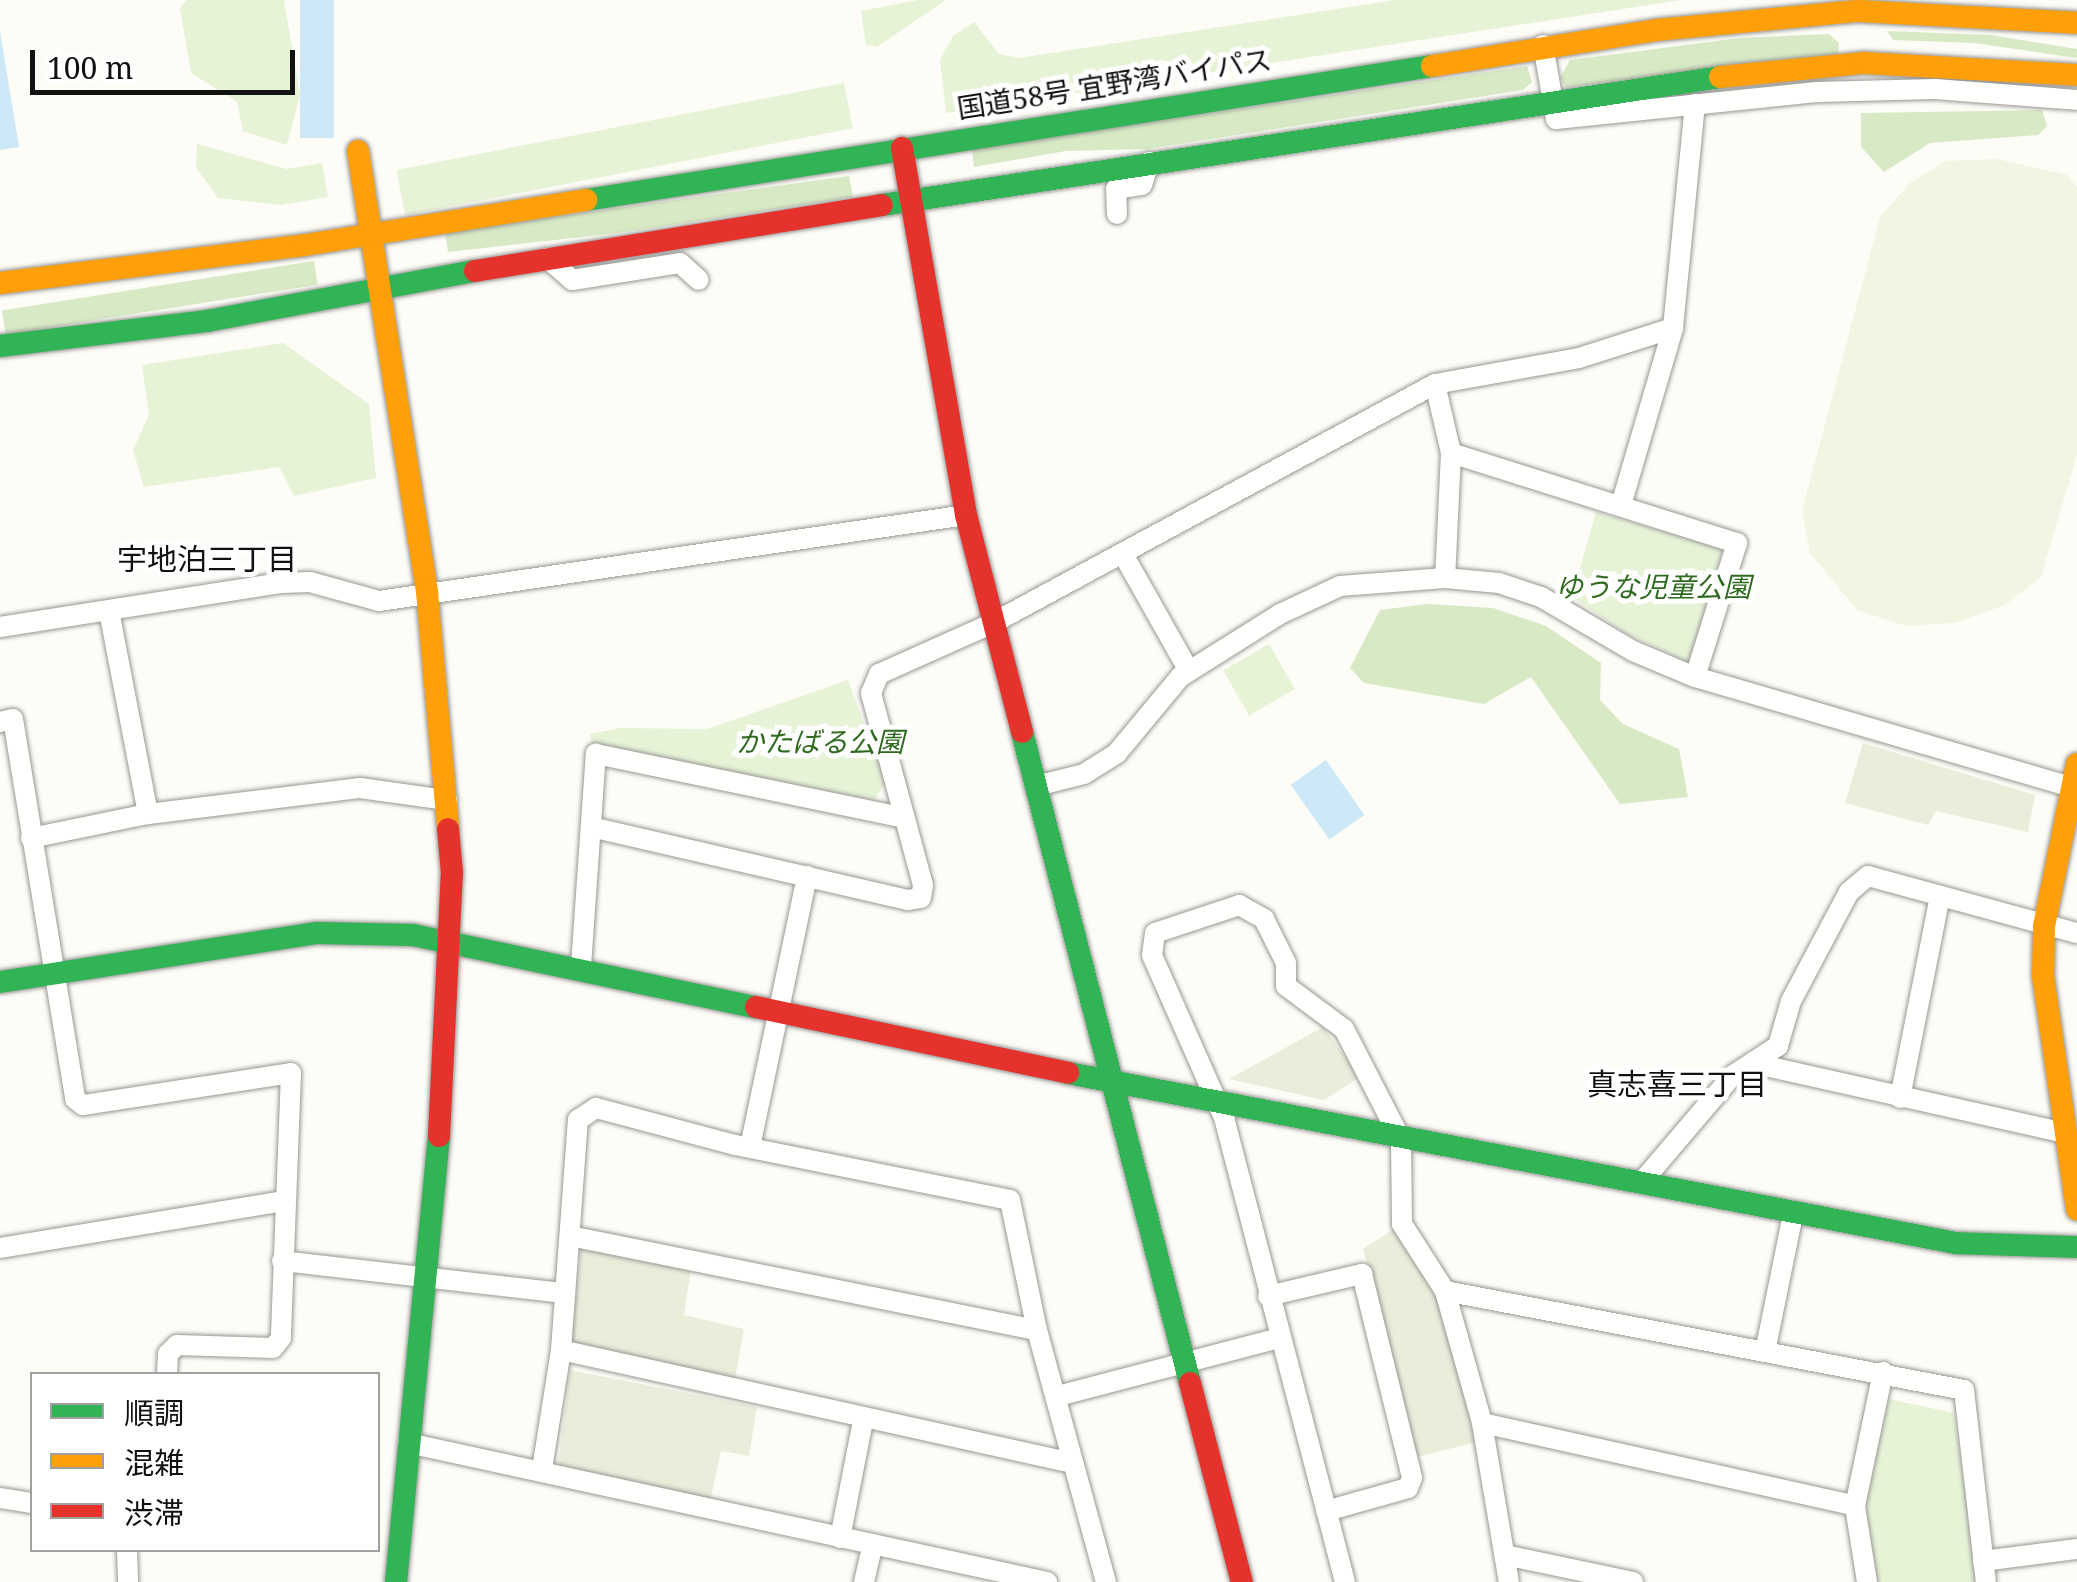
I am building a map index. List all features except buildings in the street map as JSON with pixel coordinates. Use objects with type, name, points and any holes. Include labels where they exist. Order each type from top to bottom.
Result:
[{"type":"main road","name":"国道58号 宜野湾バイパス","points":[[0,283],[369,234],[1542,45],[1858,11],[2077,23]]},
{"type":"main road","points":[[0,346],[207,321],[546,258],[1552,100],[1864,63],[2077,74]]},
{"type":"main road","points":[[902,148],[966,515],[1189,1361],[1242,1582]]},
{"type":"main road","points":[[358,151],[427,592],[448,800],[453,940],[408,1443],[402,1581]]},
{"type":"main road","points":[[2077,764],[2044,926],[2045,1022],[2077,1210]]},
{"type":"main road","points":[[0,982],[317,933],[453,940],[778,1012],[1401,1140],[1956,1243],[2077,1247]]},
{"type":"street","points":[[1542,45],[1556,119],[1695,104],[1936,89],[2077,100]]},
{"type":"street","points":[[1621,505],[1673,328],[1695,104]]},
{"type":"street","points":[[1117,214],[1116,189],[1142,185],[1148,162]]},
{"type":"street","points":[[546,258],[572,280],[680,263],[699,280]]},
{"type":"street","points":[[591,827],[921,898],[872,681],[992,624],[1434,384],[1579,358],[1673,328]]},
{"type":"street","points":[[1434,384],[1451,453],[1444,578]]},
{"type":"street","points":[[1451,453],[1736,543],[1696,676]]},
{"type":"street","points":[[0,628],[282,583],[310,582],[379,601],[966,515]]},
{"type":"street","points":[[1123,554],[1188,671]]},
{"type":"street","points":[[1036,786],[1084,774],[1117,753],[1188,671],[1340,586],[1444,578],[1499,583],[1541,597],[1633,651],[1696,676],[2073,788]]},
{"type":"street","points":[[109,612],[148,814]]},
{"type":"street","points":[[0,722],[13,720],[74,1099],[83,1105],[291,1073],[281,1338],[273,1348],[177,1345],[168,1354],[167,1372]]},
{"type":"street","points":[[581,966],[596,754],[904,818]]},
{"type":"street","points":[[30,838],[148,814],[360,788],[448,800]]},
{"type":"street","points":[[750,1147],[807,876]]},
{"type":"street","points":[[1641,1183],[1732,1076],[1778,1046],[1791,1001],[1859,884],[1868,876],[2077,933]]},
{"type":"street","points":[[1900,1098],[1940,896]]},
{"type":"street","points":[[1345,1582],[1216,1104],[1152,956],[1155,933],[1239,905],[1264,919],[1286,963],[1286,986],[1344,1028],[1401,1140],[1402,1224],[1446,1291],[1482,1423],[1509,1582]]},
{"type":"street","points":[[1752,1063],[2064,1133]]},
{"type":"street","points":[[542,1470],[561,1350],[578,1120],[596,1108],[750,1147],[1010,1200],[1038,1330],[1106,1582]]},
{"type":"street","points":[[0,1248],[284,1201]]},
{"type":"street","points":[[1766,1347],[1793,1214]]},
{"type":"street","points":[[570,1236],[1038,1330]]},
{"type":"street","points":[[282,1262],[565,1293]]},
{"type":"street","points":[[1268,1296],[1362,1274],[1412,1478],[1408,1488],[1326,1510]]},
{"type":"street","points":[[1446,1291],[1766,1347],[1964,1390],[1985,1572],[2077,1549]]},
{"type":"street","points":[[1058,1396],[1278,1338]]},
{"type":"street","points":[[561,1350],[863,1421],[1074,1462]]},
{"type":"street","points":[[1867,1582],[1854,1506],[1882,1372]]},
{"type":"street","points":[[840,1538],[863,1421]]},
{"type":"street","points":[[1482,1423],[1854,1506]]},
{"type":"street","points":[[408,1443],[1047,1582]]},
{"type":"street","points":[[0,1498],[30,1503]]},
{"type":"street","points":[[864,1582],[872,1546]]},
{"type":"street","points":[[126,1552],[128,1582]]},
{"type":"street","points":[[1505,1555],[1633,1582]]},
{"type":"green space","points":[[186,0],[284,0],[300,95],[287,145],[243,131],[237,102],[191,73],[180,8]]},
{"type":"green space","points":[[918,0],[946,0],[877,47],[866,45],[861,11]]},
{"type":"green space","points":[[1395,0],[1681,0],[946,113],[940,60],[953,36],[974,22],[999,54],[1019,58]]},
{"type":"green space","points":[[1887,31],[1990,35],[2077,49],[2077,58],[1975,43],[1893,40]]},
{"type":"green space","points":[[1829,34],[1839,43],[1838,54],[1566,87],[1560,78],[1570,60],[1740,38]]},
{"type":"green space","points":[[1527,66],[1532,82],[1523,90],[1147,149],[1066,151],[974,167],[972,149]]},
{"type":"green space","points":[[844,83],[853,128],[405,215],[396,170]]},
{"type":"green space","points":[[2042,110],[2047,126],[2038,135],[1930,143],[1884,172],[1861,147],[1861,113]]},
{"type":"green space","points":[[197,144],[287,169],[322,163],[328,197],[281,205],[218,198],[196,168]]},
{"type":"green space","points":[[1997,159],[2067,175],[2077,187],[2077,455],[2041,577],[2005,605],[1954,623],[1906,626],[1857,610],[1810,553],[1802,511],[1880,217],[1910,183],[1946,161]]},
{"type":"green space","points":[[849,176],[853,197],[618,233],[448,252],[445,232]]},
{"type":"green space","points":[[314,261],[318,285],[6,334],[2,310]]},
{"type":"green space","points":[[283,343],[369,404],[376,478],[294,496],[279,467],[144,487],[133,450],[149,415],[142,365]]},
{"type":"green space","name":"ゆうな児童公園","points":[[1596,512],[1723,549],[1689,662],[1627,634],[1572,597]]},
{"type":"green space","points":[[1427,604],[1493,608],[1546,626],[1601,663],[1600,700],[1623,724],[1679,749],[1688,797],[1620,804],[1531,677],[1484,704],[1364,683],[1350,668],[1380,610]]},
{"type":"green space","points":[[1269,644],[1295,689],[1249,716],[1223,670]]},
{"type":"green space","name":"かたばる公園","points":[[848,680],[886,782],[874,800],[592,745],[590,734],[620,728],[707,729]]},
{"type":"green space","points":[[1863,743],[2035,795],[2028,832],[1936,811],[1928,825],[1845,803]]},
{"type":"green space","points":[[1323,1027],[1360,1077],[1324,1100],[1229,1079]]},
{"type":"green space","points":[[1397,1227],[1439,1301],[1480,1441],[1417,1457],[1363,1249]]},
{"type":"green space","points":[[581,1249],[691,1269],[684,1315],[744,1329],[735,1379],[571,1344]]},
{"type":"green space","points":[[570,1370],[757,1407],[749,1456],[721,1451],[710,1501],[558,1466]]},
{"type":"green space","points":[[1889,1399],[1954,1413],[1978,1582],[1878,1582],[1864,1510]]},
{"type":"water","points":[[300,0],[334,0],[334,138],[300,138]]},
{"type":"water","points":[[0,31],[19,147],[0,150]]},
{"type":"water","points":[[1326,760],[1364,815],[1329,840],[1291,785]]},
{"type":"traffic: fast","points":[[586,200],[1432,66]]},
{"type":"traffic: fast","points":[[882,205],[1720,77]]},
{"type":"traffic: fast","points":[[0,346],[207,321],[475,271]]},
{"type":"traffic: fast","points":[[1022,732],[1190,1383]]},
{"type":"traffic: fast","points":[[0,982],[317,933],[413,935],[756,1007]]},
{"type":"traffic: fast","points":[[1068,1073],[1956,1243],[2077,1247]]},
{"type":"traffic: fast","points":[[396,1582],[439,1136]]},
{"type":"traffic: slow","points":[[1432,66],[1656,30],[1858,11],[2077,23]]},
{"type":"traffic: slow","points":[[1720,77],[1864,63],[2077,75]]},
{"type":"traffic: slow","points":[[358,151],[427,592],[448,829]]},
{"type":"traffic: slow","points":[[0,283],[305,245],[586,200]]},
{"type":"traffic: slow","points":[[2077,764],[2044,926],[2043,976],[2077,1210]]},
{"type":"traffic: jam","points":[[902,148],[966,515],[1022,732]]},
{"type":"traffic: jam","points":[[475,271],[882,205]]},
{"type":"traffic: jam","points":[[439,1136],[452,873],[448,829]]},
{"type":"traffic: jam","points":[[756,1007],[1068,1073]]},
{"type":"traffic: jam","points":[[1190,1383],[1242,1582]]},
{"type":"district","name":"宇地泊三丁目","points":[[207,559]]},
{"type":"district","name":"真志喜三丁目","points":[[1677,1084]]}]
